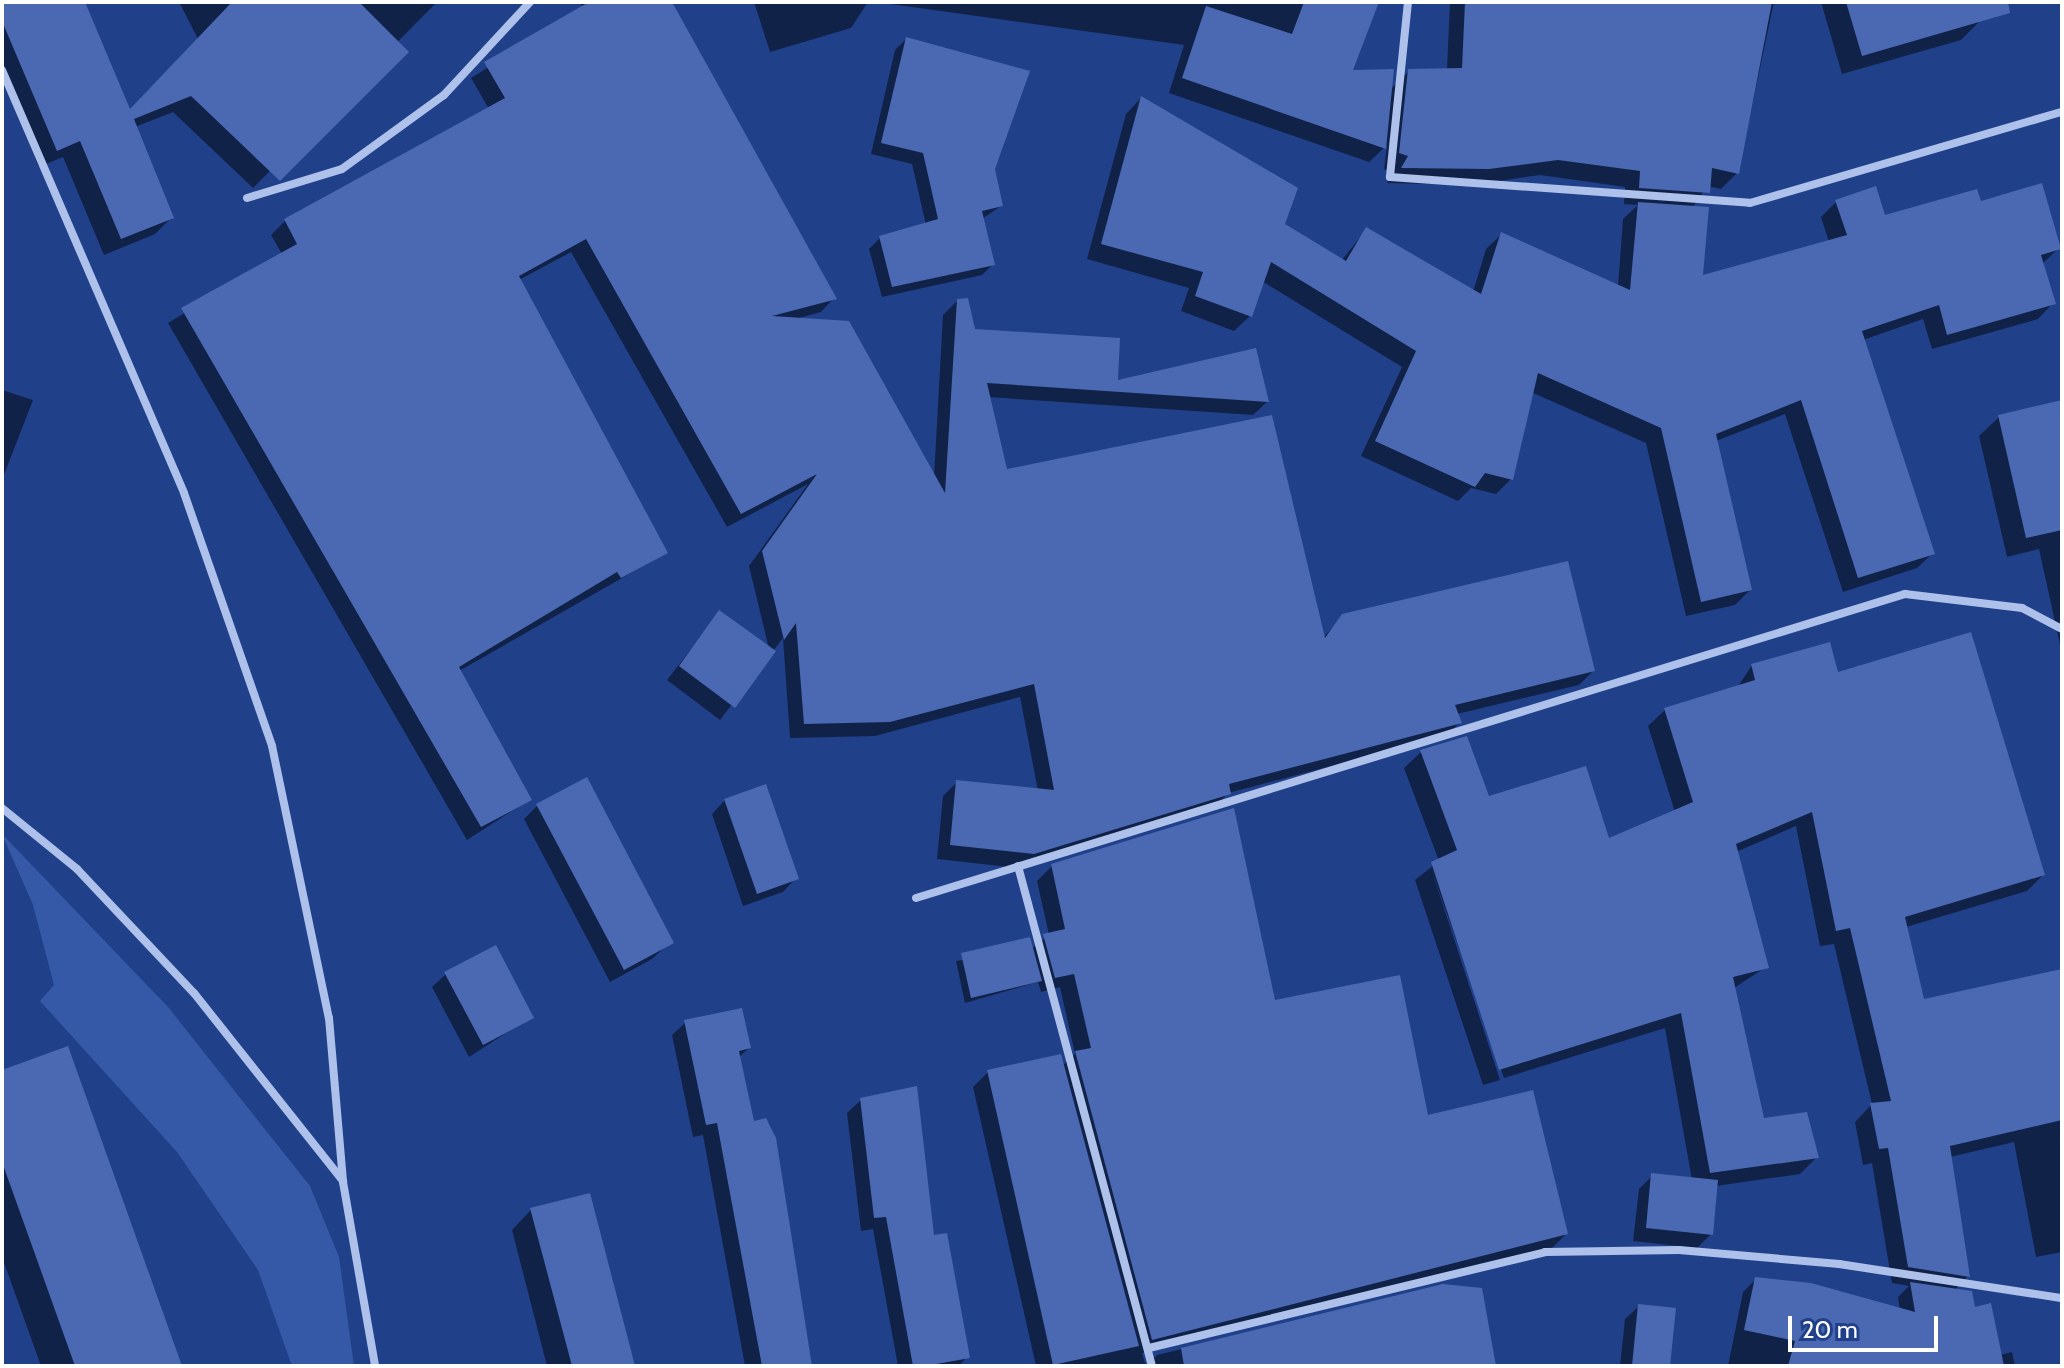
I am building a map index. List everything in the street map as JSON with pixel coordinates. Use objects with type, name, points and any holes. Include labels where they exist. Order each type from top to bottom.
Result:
[{"type":"street","points":[[247,198],[342,169],[444,95],[530,2]]},
{"type":"street","points":[[1408,2],[1390,177],[1750,203],[2062,112]]},
{"type":"street","points":[[2,70],[184,493],[267,731],[329,1018],[343,1182],[375,1366]]},
{"type":"street","points":[[916,898],[1905,594],[2022,608],[2062,629]]},
{"type":"street","points":[[2,808],[77,869],[194,993],[343,1182]]},
{"type":"street","points":[[1018,866],[1152,1366]]},
{"type":"street","points":[[1149,1348],[1545,1252],[1679,1250],[1839,1264],[2062,1298]]},
{"type":"shaded area","points":[[2,834],[168,1007],[310,1186],[339,1257],[354,1366],[292,1366],[258,1270],[177,1152],[40,1001],[54,985],[33,905]]},
{"type":"building","points":[[2,2],[85,2],[130,109],[232,2],[359,2],[409,52],[280,181],[191,96],[134,119],[174,218],[121,239],[80,141],[57,151],[2,21]]},
{"type":"building","points":[[589,2],[672,2],[837,299],[772,316],[849,321],[945,493],[957,299],[968,298],[975,329],[1120,338],[1118,380],[1256,348],[1269,402],[987,383],[1007,469],[1272,415],[1325,638],[1342,614],[1568,561],[1595,671],[1455,705],[1462,723],[1229,784],[1231,794],[1034,854],[950,845],[956,780],[1054,790],[1034,684],[890,722],[804,724],[796,623],[784,640],[762,551],[817,474],[741,514],[586,239],[519,276],[668,553],[621,578],[617,572],[459,667],[532,800],[481,827],[181,308],[297,244],[284,219],[505,98],[484,62]]},
{"type":"building","points":[[1304,2],[1379,2],[1353,70],[1394,69],[1386,149],[1182,78],[1206,6],[1292,34]]},
{"type":"building","points":[[1465,2],[1772,2],[1739,174],[1712,168],[1710,193],[1639,188],[1640,171],[1558,160],[1489,169],[1401,168],[1408,156],[1399,153],[1408,69],[1462,68]]},
{"type":"building","points":[[1846,2],[2008,2],[2010,13],[1862,56]]},
{"type":"building","points":[[906,37],[1030,71],[995,169],[1003,206],[982,211],[995,265],[892,287],[879,236],[938,219],[923,153],[881,143]]},
{"type":"building","points":[[1141,96],[1298,188],[1285,224],[1346,261],[1366,227],[1481,294],[1501,232],[1630,290],[1638,202],[1709,207],[1703,275],[1847,235],[1835,200],[1876,186],[1885,215],[1977,189],[1981,201],[2042,183],[2061,249],[2041,255],[2056,304],[1947,335],[1939,305],[1862,331],[1935,554],[1858,578],[1801,400],[1716,434],[1752,590],[1701,602],[1661,428],[1538,373],[1513,480],[1485,473],[1475,487],[1375,441],[1416,351],[1271,262],[1252,317],[1195,296],[1203,272],[1101,244]]},
{"type":"building","points":[[2062,400],[2062,530],[2026,538],[1998,415]]},
{"type":"building","points":[[719,610],[776,651],[735,708],[679,666]]},
{"type":"building","points":[[1971,632],[2045,875],[1905,917],[1924,999],[2062,969],[2062,1120],[1950,1146],[1970,1277],[1908,1267],[1888,1148],[1879,1149],[1870,1103],[1891,1101],[1850,928],[1836,931],[1812,812],[1736,844],[1769,968],[1733,977],[1764,1118],[1807,1112],[1819,1158],[1710,1173],[1681,1013],[1499,1070],[1431,862],[1457,850],[1420,750],[1467,736],[1489,796],[1586,766],[1609,838],[1693,802],[1664,708],[1755,680],[1751,664],[1830,642],[1838,672]]},
{"type":"building","points":[[587,777],[674,943],[624,970],[536,804]]},
{"type":"building","points":[[766,784],[799,879],[757,894],[724,799]]},
{"type":"building","points":[[1234,808],[1275,1000],[1400,975],[1428,1115],[1533,1090],[1568,1234],[1152,1340],[1075,1051],[1091,1048],[1074,974],[1055,978],[1043,934],[1065,929],[1051,864]]},
{"type":"building","points":[[1030,937],[1042,981],[971,998],[961,953]]},
{"type":"building","points":[[496,945],[534,1018],[483,1045],[444,972]]},
{"type":"building","points":[[742,1008],[751,1048],[739,1051],[754,1121],[766,1118],[776,1138],[812,1366],[762,1366],[717,1123],[706,1125],[684,1020]]},
{"type":"building","points":[[68,1046],[182,1366],[75,1366],[2,1162],[2,1070]]},
{"type":"building","points":[[1061,1054],[1139,1346],[1053,1365],[987,1070]]},
{"type":"building","points":[[917,1086],[934,1235],[947,1233],[970,1358],[925,1366],[913,1366],[886,1217],[874,1218],[860,1098]]},
{"type":"building","points":[[1651,1173],[1718,1180],[1713,1235],[1646,1228]]},
{"type":"building","points":[[590,1193],[635,1366],[572,1366],[530,1208]]},
{"type":"building","points":[[1755,1277],[1811,1283],[1915,1312],[1910,1282],[1972,1291],[1975,1307],[1991,1303],[2004,1366],[1788,1366],[1795,1341],[1744,1330]]},
{"type":"building","points":[[1443,1284],[1482,1288],[1496,1366],[1184,1366],[1181,1348]]},
{"type":"building","points":[[1638,1304],[1676,1308],[1670,1366],[1632,1366]]}]
